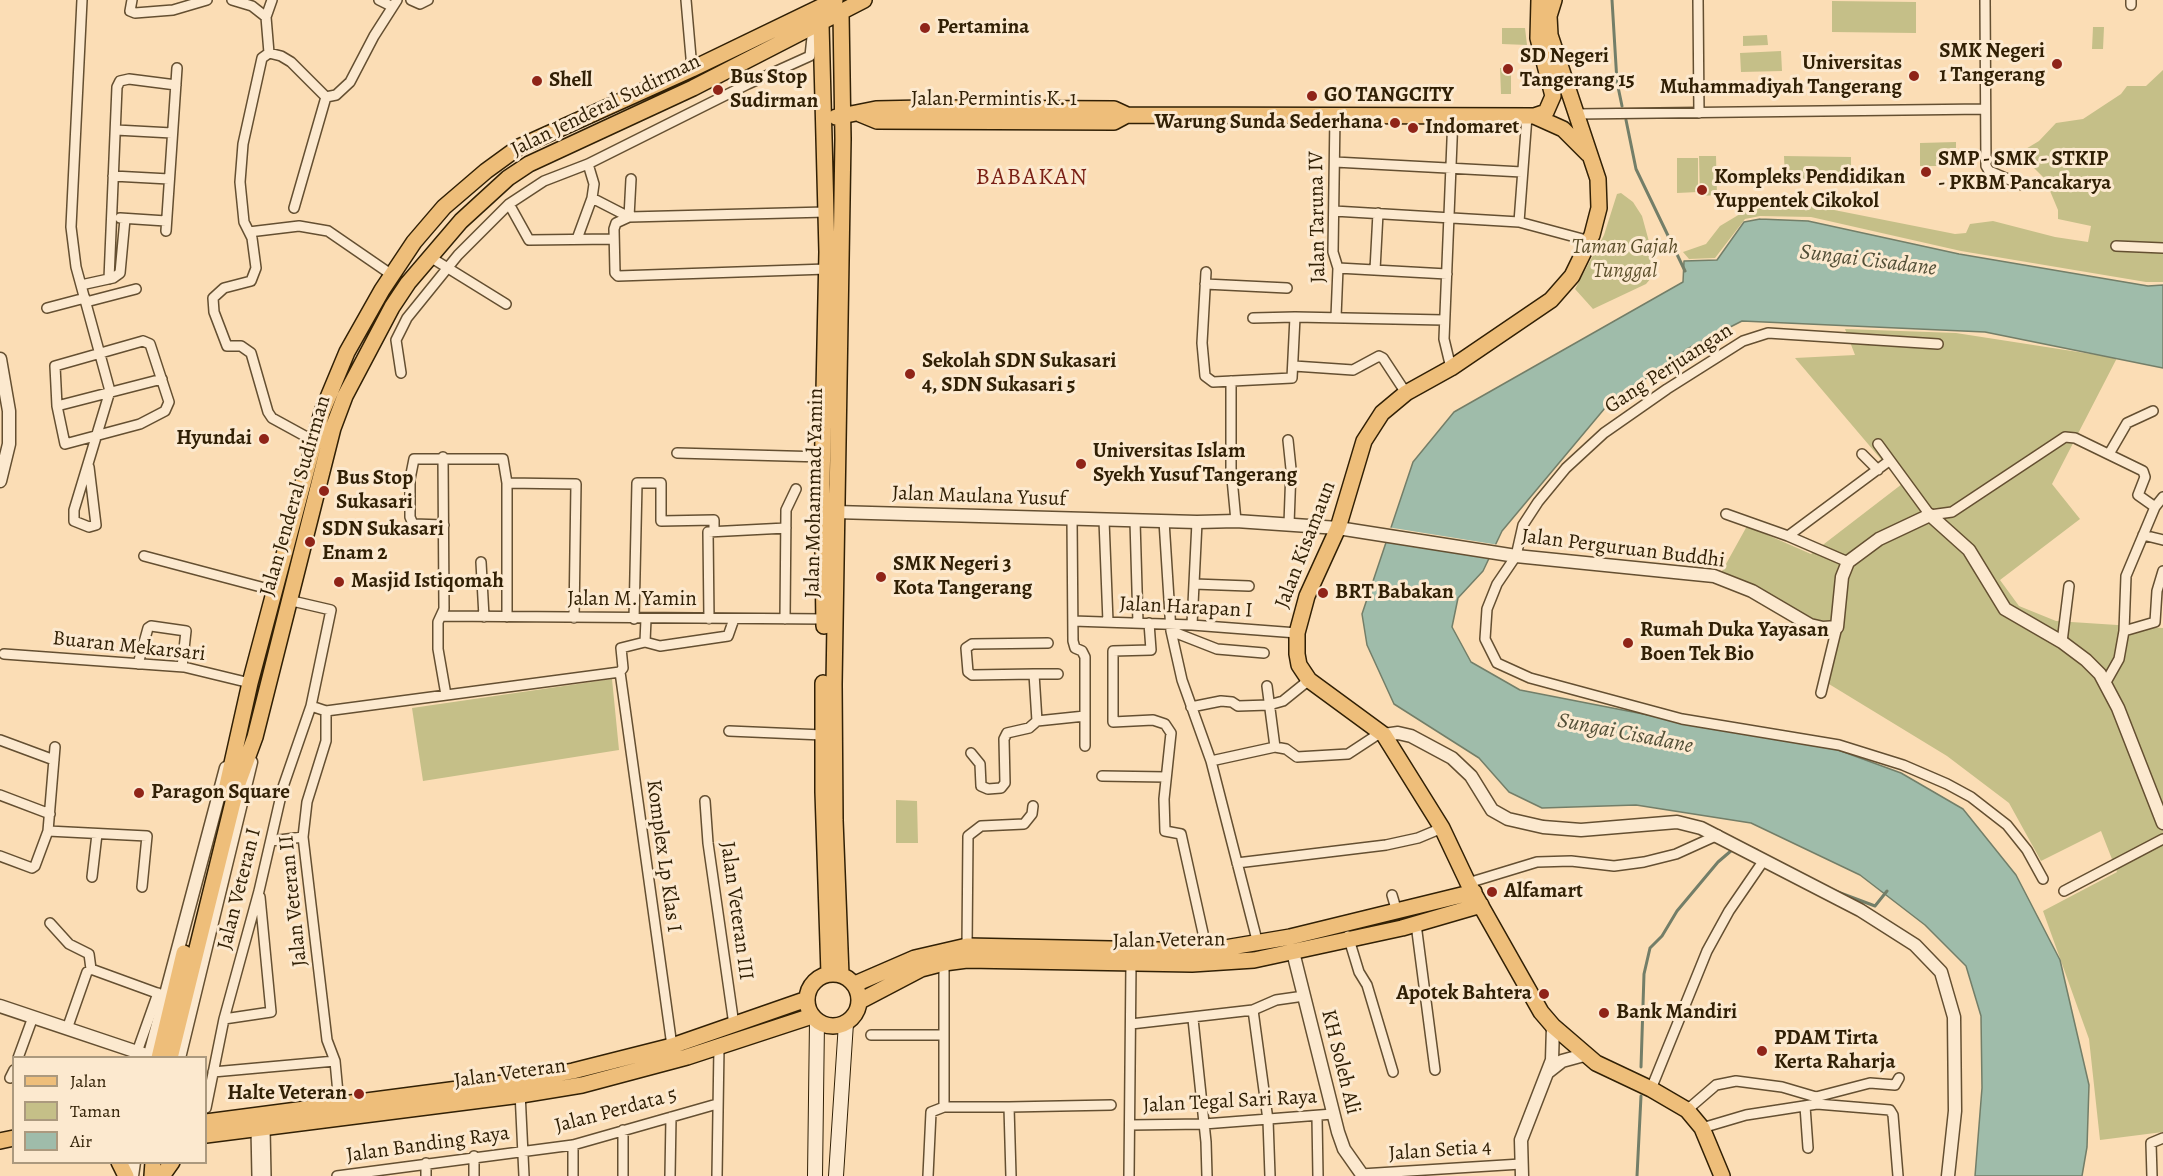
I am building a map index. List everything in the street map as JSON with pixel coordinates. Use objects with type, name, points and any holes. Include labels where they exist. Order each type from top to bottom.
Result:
[{"type":"main road","name":"Jalan Jenderal Sudirman","points":[[153,1056],[246,739],[282,596],[322,412],[347,352],[414,242],[444,207],[512,152],[692,69],[838,6],[864,0]]},
{"type":"main road","points":[[1531,116],[1546,112],[1553,96],[1538,38],[1539,0]]},
{"type":"main road","name":"Jalan Kisamaun","points":[[1309,680],[1299,665],[1297,633],[1307,596],[1338,528],[1364,441],[1382,413],[1406,393],[1451,368],[1551,300],[1572,276],[1590,241],[1598,219],[1599,197],[1592,158],[1550,35],[1550,16],[1554,0]]},
{"type":"main road","name":"Jalan Jenderal Sudirman","points":[[170,1056],[237,786],[246,739],[250,683],[282,596],[333,428],[345,396],[392,307],[461,221],[506,179],[529,164],[708,81],[817,26],[838,6]]},
{"type":"main road","name":"Jalan Mohammad Yamin","points":[[835,974],[835,512],[843,115],[843,48],[838,6]]},
{"type":"main road","name":"Jalan Mohammad Yamin","points":[[817,26],[822,55],[826,212],[823,735],[835,974]]},
{"type":"main road","points":[[822,55],[843,48]]},
{"type":"main road","name":"Jalan Permintis K. 1","points":[[824,126],[830,119],[876,109],[1114,109],[1127,115],[1531,116],[1563,129],[1592,158]]},
{"type":"main road","points":[[1309,680],[1382,734],[1442,828],[1474,893],[1541,1012],[1552,1026],[1584,1055],[1608,1070],[1651,1089],[1687,1110],[1702,1128],[1722,1176]]},
{"type":"main road","name":"Jalan Veteran","points":[[855,984],[915,958],[967,946],[1131,963],[1192,964],[1254,960],[1293,952],[1397,912],[1474,893]]},
{"type":"main road","name":"Jalan Veteran","points":[[860,1001],[921,969],[944,963],[1037,954],[1207,951],[1416,924],[1474,893]]},
{"type":"main road","points":[[815,1019],[837,1026],[846,1023],[857,1012],[860,1001],[855,984],[835,974],[814,983],[807,999],[815,1019],[815,1176]]},
{"type":"main road","name":"Jalan Veteran","points":[[520,1088],[672,1046],[807,999]]},
{"type":"main road","name":"Jalan Veteran","points":[[209,1136],[261,1129],[377,1106],[520,1088],[582,1085],[815,1019]]},
{"type":"main road","points":[[837,1176],[846,1023]]},
{"type":"main road","name":"Jalan Veteran","points":[[207,1122],[339,1104],[377,1106]]},
{"type":"street","points":[[82,0],[71,227],[81,285],[110,391],[89,467],[74,510],[74,521],[89,527],[96,525],[89,467]]},
{"type":"street","points":[[132,0],[130,10],[135,13],[173,10],[207,0]]},
{"type":"street","points":[[232,0],[252,6],[266,17]]},
{"type":"street","points":[[269,53],[266,17],[272,0]]},
{"type":"street","points":[[326,97],[336,95],[350,82],[394,3],[379,0]]},
{"type":"street","points":[[411,0],[420,4],[428,0]]},
{"type":"street","points":[[686,0],[692,69]]},
{"type":"street","points":[[1698,0],[1699,113]]},
{"type":"street","points":[[1984,0],[1987,169],[2022,185]]},
{"type":"street","points":[[400,373],[397,333],[447,267],[509,204],[544,181],[588,164],[717,99],[810,56],[817,26]]},
{"type":"street","points":[[269,53],[291,62],[326,97]]},
{"type":"street","points":[[269,53],[262,58],[260,64],[243,144],[240,182],[244,222],[252,238],[256,268],[251,281],[224,288],[213,298],[219,331],[227,346],[240,346],[251,353],[272,418],[314,441]]},
{"type":"street","points":[[112,218],[166,226],[177,68]]},
{"type":"street","points":[[109,279],[117,87],[120,81],[129,79],[176,85]]},
{"type":"street","points":[[708,81],[717,99]]},
{"type":"street","points":[[294,208],[326,97]]},
{"type":"street","points":[[649,109],[659,128]]},
{"type":"street","points":[[1577,114],[1985,110]]},
{"type":"street","name":"Jalan Taruna IV","points":[[1335,116],[1333,252],[1338,268],[1336,317]]},
{"type":"street","points":[[1451,368],[1444,339],[1444,320],[1453,168],[1453,116]]},
{"type":"street","points":[[1519,222],[1522,172],[1531,116]]},
{"type":"street","points":[[116,130],[172,133]]},
{"type":"street","points":[[1335,162],[1522,172]]},
{"type":"street","points":[[577,239],[592,198],[594,184],[588,164]]},
{"type":"street","points":[[113,176],[169,179]]},
{"type":"street","points":[[506,179],[520,196]]},
{"type":"street","points":[[628,217],[632,179]]},
{"type":"street","points":[[592,198],[628,217]]},
{"type":"street","points":[[509,204],[527,239],[614,239]]},
{"type":"street","points":[[1334,211],[1519,222],[1590,241]]},
{"type":"street","points":[[826,212],[628,217],[616,223],[614,239],[615,273],[618,276],[826,269]]},
{"type":"street","points":[[1375,270],[1378,213]]},
{"type":"street","points":[[81,285],[117,276],[121,267],[125,219]]},
{"type":"street","points":[[249,232],[298,226],[328,231],[392,275]]},
{"type":"street","points":[[2116,246],[2163,248]]},
{"type":"street","points":[[430,257],[506,304]]},
{"type":"street","points":[[1338,268],[1447,274]]},
{"type":"street","points":[[1206,272],[1202,344],[1204,372],[1209,381],[1289,379],[1294,375],[1295,317]]},
{"type":"street","points":[[1205,284],[1287,288]]},
{"type":"street","points":[[47,308],[136,289]]},
{"type":"street","points":[[392,307],[407,318]]},
{"type":"street","points":[[1253,318],[1336,317],[1444,320]]},
{"type":"street","name":"Gang Perjuangan","points":[[1938,344],[1768,333],[1743,341],[1604,433],[1566,468],[1527,518],[1515,556],[1497,584],[1487,609],[1485,639],[1497,663],[1530,678],[1604,700],[1750,732],[1839,746],[1903,765],[1971,797],[2007,825],[2027,850],[2043,879]]},
{"type":"street","points":[[147,342],[162,379],[169,402],[165,411],[140,424],[99,433],[65,444],[57,406],[55,366],[99,352],[147,342]]},
{"type":"street","points":[[1294,366],[1353,370],[1379,356],[1383,358],[1406,393]]},
{"type":"street","points":[[0,359],[9,411],[9,444],[0,481]]},
{"type":"street","points":[[57,406],[162,379]]},
{"type":"street","points":[[1231,381],[1231,468],[1236,521]]},
{"type":"street","points":[[2109,454],[2127,423],[2153,411]]},
{"type":"street","points":[[1821,693],[1837,627],[1842,577],[1848,562],[1879,539],[1930,515],[1952,512],[2060,438],[2075,438],[2143,471],[2145,477],[2138,495],[2155,507]]},
{"type":"street","points":[[1287,440],[1292,469],[1289,524]]},
{"type":"street","points":[[1878,444],[1930,515],[1969,550],[2005,609],[2062,642],[2096,668],[2106,682],[2163,823]]},
{"type":"street","points":[[676,453],[823,457]]},
{"type":"street","points":[[1862,454],[1878,470]]},
{"type":"street","points":[[443,457],[444,609],[441,616],[438,649],[446,695]]},
{"type":"street","points":[[444,525],[413,524],[410,517],[410,479],[414,459],[443,457],[504,459],[507,483],[507,618]]},
{"type":"street","points":[[1788,536],[1889,461]]},
{"type":"street","points":[[507,483],[576,484],[574,618]]},
{"type":"street","points":[[634,619],[638,483],[661,483],[661,521],[714,520],[714,530]]},
{"type":"street","points":[[785,618],[786,507],[796,489]]},
{"type":"street","points":[[2106,682],[2119,659],[2124,631],[2126,576],[2155,507],[2163,497]]},
{"type":"street","name":"Jalan Maulana Yusuf","points":[[835,512],[1135,521],[1236,521],[1338,528]]},
{"type":"street","points":[[1726,514],[1788,536],[1848,562]]},
{"type":"street","points":[[1072,519],[1074,645],[1085,657],[1085,746]]},
{"type":"street","points":[[1104,520],[1108,622]]},
{"type":"street","points":[[1135,521],[1143,623],[1151,650],[1113,651],[1113,722],[1152,720],[1167,727],[1171,733],[1166,777],[1165,831],[1181,834],[1207,951]]},
{"type":"street","points":[[1164,521],[1170,627],[1191,707],[1211,761],[1258,944]]},
{"type":"street","points":[[1192,625],[1197,522]]},
{"type":"street","points":[[709,619],[707,534],[710,530],[786,528]]},
{"type":"street","name":"Jalan Perguruan Buddhi","points":[[1338,528],[1515,556],[1719,577],[1752,591],[1810,625],[1837,627]]},
{"type":"street","points":[[2143,536],[2163,540]]},
{"type":"street","points":[[144,556],[282,596]]},
{"type":"street","points":[[482,562],[484,617]]},
{"type":"street","points":[[2124,631],[2152,625],[2160,608],[2157,591],[2163,571]]},
{"type":"street","points":[[1194,584],[1249,586]]},
{"type":"street","points":[[2062,642],[2069,586]]},
{"type":"street","name":"Jalan Veteran I","points":[[207,1103],[224,1019],[260,891],[283,787],[311,706],[331,610],[282,596]]},
{"type":"street","name":"Jalan M. Yamin","points":[[441,616],[824,619]]},
{"type":"street","points":[[645,642],[646,619]]},
{"type":"street","points":[[311,706],[326,711],[622,670],[621,648],[645,642],[660,646],[728,636],[734,619]]},
{"type":"street","name":"Jalan Harapan I","points":[[1073,621],[1143,623],[1170,627],[1192,625],[1297,633]]},
{"type":"street","points":[[138,664],[148,628],[152,626],[186,631],[182,667]]},
{"type":"street","points":[[1170,627],[1216,649],[1264,653]]},
{"type":"street","points":[[1048,643],[972,644],[967,646],[968,672],[972,675],[1058,674]]},
{"type":"street","name":"Buaran Mekarsari","points":[[4,654],[182,667],[250,683]]},
{"type":"street","name":"Komplex Lp Klas I","points":[[622,670],[672,1046]]},
{"type":"street","points":[[1034,674],[1037,721]]},
{"type":"street","points":[[1191,707],[1221,701],[1232,702],[1238,706],[1269,705],[1285,700],[1309,680]]},
{"type":"street","points":[[1267,686],[1275,747]]},
{"type":"street","name":"Jalan Veteran II","points":[[326,711],[326,741],[307,802],[303,837],[327,1040],[334,1061],[339,1104]]},
{"type":"street","points":[[971,753],[980,764],[981,786],[988,789],[1003,787],[1005,783],[1005,735],[1029,728],[1037,721],[1085,716]]},
{"type":"street","points":[[729,731],[823,735]]},
{"type":"street","points":[[1211,761],[1275,747],[1287,749],[1297,757],[1348,754],[1382,734],[1398,733],[1411,736],[1452,758],[1471,776],[1492,810],[1508,819],[1543,827],[1581,830],[1677,822],[1718,835],[1860,910],[1924,953],[1941,972],[1950,997],[1954,1039],[1955,1111],[1948,1176]]},
{"type":"street","name":"Jalan Jenderal Sudirman","points":[[153,1056],[161,994],[220,782],[246,739]]},
{"type":"street","name":"Jalan Jenderal Sudirman","points":[[180,1056],[240,815],[246,739]]},
{"type":"street","points":[[0,741],[54,760]]},
{"type":"street","points":[[0,856],[34,867],[48,831],[55,747]]},
{"type":"street","points":[[1102,776],[1143,771],[1166,777]]},
{"type":"street","points":[[0,795],[50,814]]},
{"type":"street","name":"Jalan Veteran III","points":[[705,801],[734,1025]]},
{"type":"street","points":[[967,946],[968,836],[981,826],[1024,824],[1032,814],[1033,806]]},
{"type":"street","points":[[1238,863],[1386,845],[1418,838],[1442,828]]},
{"type":"street","points":[[48,831],[147,837],[142,887]]},
{"type":"street","points":[[92,877],[97,834]]},
{"type":"street","points":[[1474,893],[1537,862],[1571,861],[1614,866],[1644,862],[1676,854],[1718,835]]},
{"type":"street","points":[[271,841],[303,837]]},
{"type":"street","points":[[2064,891],[2163,839]]},
{"type":"street","points":[[1651,1089],[1718,929],[1764,860]]},
{"type":"street","points":[[224,1019],[271,1012],[260,891]]},
{"type":"street","points":[[1392,895],[1397,912]]},
{"type":"street","points":[[50,923],[69,944],[89,954],[91,969]]},
{"type":"street","points":[[1416,924],[1435,1070]]},
{"type":"street","points":[[1347,932],[1359,972],[1367,985],[1393,1072]]},
{"type":"street","name":"KH Soleh Ali","points":[[1293,952],[1333,1114],[1344,1149],[1362,1175]]},
{"type":"street","points":[[944,963],[944,1107]]},
{"type":"street","points":[[1130,1176],[1131,963]]},
{"type":"street","points":[[91,969],[161,994],[137,1052]]},
{"type":"street","points":[[67,1029],[87,972],[91,969]]},
{"type":"street","points":[[1131,1024],[1193,1019],[1253,1010],[1276,1000],[1304,996]]},
{"type":"street","points":[[0,1006],[150,1056]]},
{"type":"street","points":[[1253,1010],[1268,1120],[1270,1176]]},
{"type":"street","points":[[19,1056],[33,1017]]},
{"type":"street","points":[[1193,1019],[1207,1176]]},
{"type":"street","points":[[1521,1170],[1521,1140],[1548,1072],[1553,1052],[1552,1026]]},
{"type":"street","points":[[871,1035],[943,1035]]},
{"type":"street","points":[[717,1176],[718,1047]]},
{"type":"street","points":[[1548,1072],[1562,1061],[1584,1055]]},
{"type":"street","points":[[213,1072],[334,1061]]},
{"type":"street","points":[[1702,1128],[1746,1115],[1805,1106],[1870,1083],[1895,1085],[1899,1078]]},
{"type":"street","points":[[1687,1110],[1716,1085],[1730,1081],[1764,1083],[1816,1101],[1891,1111],[1898,1176]]},
{"type":"street","points":[[520,1088],[524,1176]]},
{"type":"street","name":"Jalan Perdata 5","points":[[524,1150],[573,1145],[717,1104]]},
{"type":"street","points":[[928,1176],[931,1112],[944,1107],[1111,1105]]},
{"type":"street","points":[[1805,1106],[1808,1148]]},
{"type":"street","points":[[1009,1107],[1011,1176]]},
{"type":"street","name":"Jalan Tegal Sari Raya","points":[[1130,1125],[1204,1124],[1333,1114]]},
{"type":"street","points":[[670,1117],[670,1176]]},
{"type":"street","points":[[1317,1117],[1318,1176]]},
{"type":"street","points":[[257,1176],[261,1129]]},
{"type":"street","points":[[261,1129],[266,1176]]},
{"type":"street","points":[[623,1130],[623,1176]]},
{"type":"street","points":[[2152,1176],[2151,1143],[2163,1138]]},
{"type":"street","points":[[573,1145],[573,1176]]},
{"type":"street","name":"Jalan Banding Raya","points":[[337,1176],[378,1173],[426,1163],[524,1150]]},
{"type":"street","points":[[474,1156],[474,1176]]},
{"type":"street","points":[[426,1163],[426,1176]]},
{"type":"street","name":"Jalan Setia 4","points":[[1362,1175],[1521,1170]]},
{"type":"green space","points":[[1832,1],[1916,2],[1916,33],[1832,32]]},
{"type":"green space","points":[[2093,27],[2104,27],[2103,49],[2092,49]]},
{"type":"green space","points":[[1502,28],[1525,28],[1527,45],[1502,44]]},
{"type":"green space","points":[[1767,35],[1768,45],[1743,46],[1743,36]]},
{"type":"green space","points":[[1781,51],[1782,71],[1741,72],[1740,53]]},
{"type":"green space","points":[[1500,68],[1511,68],[1511,94],[1501,94]]},
{"type":"green space","points":[[2163,70],[2163,282],[2146,282],[1961,251],[1811,217],[1760,216],[1745,219],[1715,258],[1689,259],[1683,252],[1706,244],[1720,226],[1755,205],[1814,206],[1955,234],[1966,233],[1970,224],[1993,221],[2055,237],[2088,242],[2091,226],[2058,219],[2058,210],[2045,179],[2019,153],[2039,141],[2056,123],[2083,119],[2121,94],[2127,86],[2146,86]]},
{"type":"green space","points":[[1956,142],[1956,166],[1920,166],[1920,143]]},
{"type":"green space","points":[[1699,156],[1716,156],[1717,195],[1700,196]]},
{"type":"green space","points":[[1784,156],[1851,157],[1851,175],[1831,176],[1830,179],[1785,179]]},
{"type":"green space","points":[[1677,158],[1698,158],[1698,192],[1677,193]]},
{"type":"green space","name":"Taman Gajah Tunggal","points":[[1621,193],[1633,202],[1642,216],[1657,271],[1646,284],[1593,309],[1575,289],[1604,235],[1617,194]]},
{"type":"green space","points":[[1845,329],[1956,333],[2117,358],[2052,484],[2080,519],[2000,580],[2019,606],[2056,621],[2163,628],[2163,1132],[2100,1140],[2089,1039],[2043,911],[2117,872],[2101,831],[2041,861],[2009,803],[1947,756],[1824,681],[1840,633],[1754,587],[1721,573],[1747,526],[1811,554],[1902,484],[1795,358],[1855,355]]},
{"type":"green space","points":[[612,679],[619,750],[423,781],[412,708]]},
{"type":"green space","points":[[896,800],[917,801],[918,843],[896,843]]},
{"type":"water","name":"Sungai Cisadane","points":[[1760,219],[1808,221],[1959,254],[2148,286],[2163,285],[2163,368],[1985,332],[1742,321],[1687,349],[1605,408],[1502,531],[1483,571],[1458,598],[1452,627],[1471,662],[1520,690],[1756,736],[1811,740],[1901,773],[1963,809],[2016,875],[2060,960],[2089,1085],[2087,1147],[2082,1176],[1975,1176],[1982,1088],[1981,1016],[1966,966],[1925,925],[1860,875],[1751,823],[1636,805],[1542,808],[1509,792],[1479,758],[1394,704],[1367,645],[1362,614],[1413,462],[1454,412],[1683,282],[1684,261],[1717,260],[1744,222]]},
{"type":"pier","points":[[1387,527],[1499,545],[1493,557],[1383,540]]},
{"type":"waterway","points":[[1612,0],[1617,82],[1622,106]]},
{"type":"waterway","points":[[1626,120],[1636,169],[1685,271]]},
{"type":"waterway","points":[[1741,843],[1757,850]]},
{"type":"waterway","points":[[1641,1067],[1644,974],[1650,948],[1662,936],[1677,911],[1718,862],[1732,850]]},
{"type":"waterway","points":[[1835,891],[1875,906],[1887,891]]},
{"type":"waterway","points":[[1637,1176],[1641,1096]]},
{"type":"place","name":"Pertamina","points":[[925,28]]},
{"type":"place","name":"SMK Negeri 1 Tangerang","points":[[2057,64]]},
{"type":"place","name":"SD Negeri Tangerang 15","points":[[1508,69]]},
{"type":"place","name":"Universitas Muhammadiyah Tangerang","points":[[1914,76]]},
{"type":"place","name":"Shell","points":[[537,81]]},
{"type":"place","name":"Bus Stop Sudirman","points":[[718,90]]},
{"type":"place","name":"GO TANGCITY","points":[[1312,96]]},
{"type":"place","name":"Warung Sunda Sederhana","points":[[1395,123]]},
{"type":"place","name":"Indomaret","points":[[1413,128]]},
{"type":"place","name":"SMP - SMK - STKIP - PKBM Pancakarya","points":[[1926,172]]},
{"type":"place","name":"Kompleks Pendidikan Yuppentek Cikokol","points":[[1702,190]]},
{"type":"place","name":"Sekolah SDN Sukasari 4, SDN Sukasari 5","points":[[910,374]]},
{"type":"place","name":"Hyundai","points":[[264,439]]},
{"type":"place","name":"Universitas Islam Syekh Yusuf Tangerang","points":[[1081,464]]},
{"type":"place","name":"Bus Stop Sukasari","points":[[324,491]]},
{"type":"place","name":"SDN Sukasari Enam 2","points":[[310,542]]},
{"type":"place","name":"SMK Negeri 3 Kota Tangerang","points":[[881,577]]},
{"type":"place","name":"Masjid Istiqomah","points":[[339,582]]},
{"type":"place","name":"BRT Babakan","points":[[1323,593]]},
{"type":"place","name":"Rumah Duka Yayasan Boen Tek Bio","points":[[1628,643]]},
{"type":"place","name":"Paragon Square","points":[[139,793]]},
{"type":"place","name":"Alfamart","points":[[1492,892]]},
{"type":"place","name":"Apotek Bahtera","points":[[1544,994]]},
{"type":"place","name":"Bank Mandiri","points":[[1604,1013]]},
{"type":"place","name":"PDAM Tirta Kerta Raharja","points":[[1762,1051]]},
{"type":"place","name":"Halte Veteran","points":[[359,1094]]},
{"type":"district","name":"BABAKAN","points":[[1032,178]]}]
